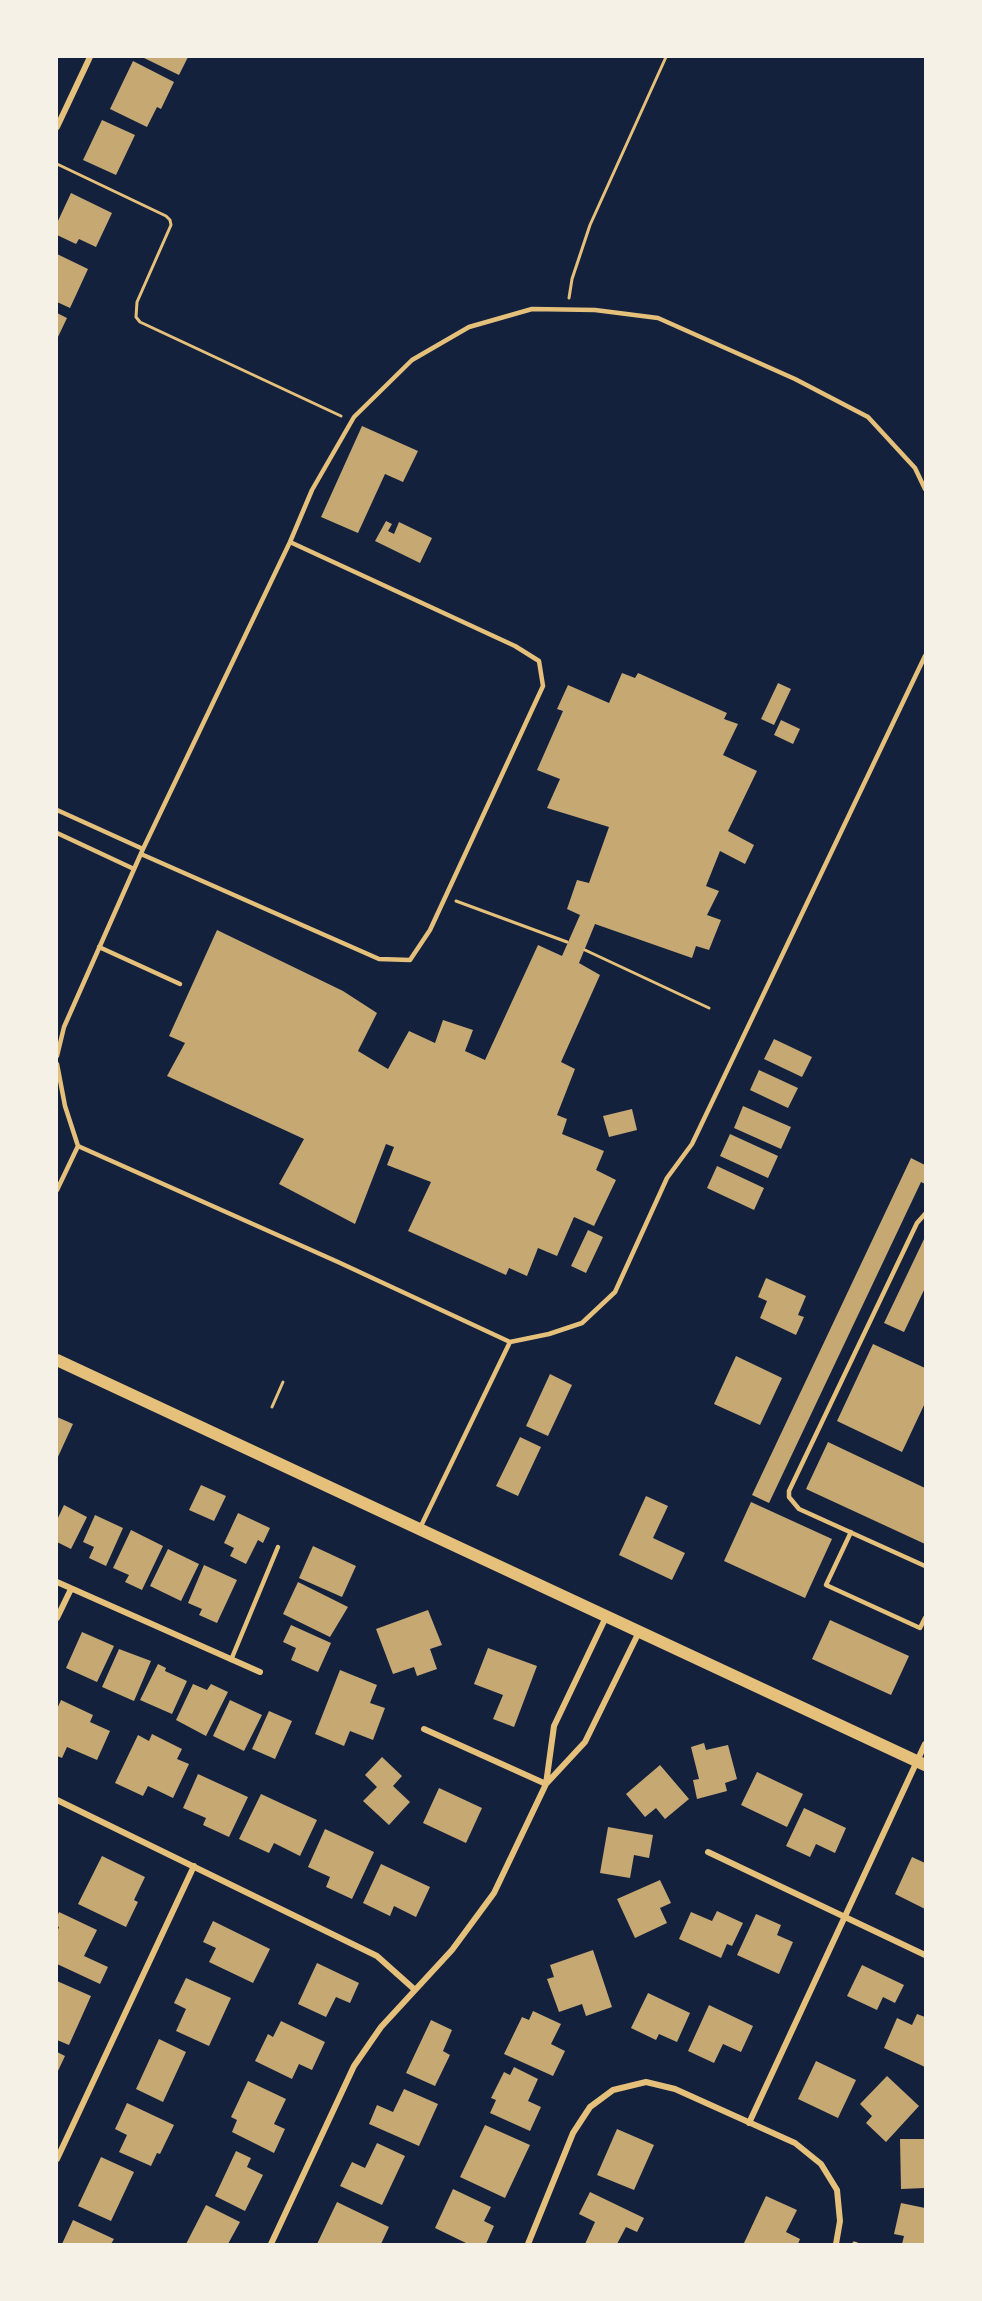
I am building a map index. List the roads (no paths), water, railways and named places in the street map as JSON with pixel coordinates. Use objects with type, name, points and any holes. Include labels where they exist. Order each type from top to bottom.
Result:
[{"type":"main road","points":[[57,1360],[921,1763]]},
{"type":"street","points":[[57,127],[90,57]]},
{"type":"street","points":[[57,1582],[260,1672]]},
{"type":"street","points":[[57,1618],[71,1589]]},
{"type":"street","points":[[546,1784],[554,1726],[606,1617]]},
{"type":"street","points":[[271,2244],[354,2066],[381,2027],[452,1950],[494,1893],[546,1784],[585,1742],[639,1632]]},
{"type":"street","points":[[424,1729],[546,1784]]},
{"type":"street","points":[[749,2123],[845,1916],[921,1763],[925,1744]]},
{"type":"street","points":[[57,1800],[377,1956],[414,1989]]},
{"type":"street","points":[[708,1852],[925,1955]]},
{"type":"street","points":[[57,2159],[194,1866]]},
{"type":"street","points":[[528,2244],[573,2133],[590,2107],[613,2090],[646,2082],[675,2089],[795,2143],[821,2164],[837,2190],[840,2221],[836,2244]]},
{"type":"lane","points":[[57,1056],[64,1026],[143,849],[290,542],[312,490],[352,421],[412,360],[469,327],[532,309],[595,310],[658,318],[795,379],[868,417],[915,468],[925,489]]},
{"type":"lane","points":[[141,855],[379,959],[410,960],[430,930],[446,897],[543,686],[539,661],[515,646],[290,542]]},
{"type":"lane","points":[[78,1146],[510,1342],[549,1334],[582,1323],[615,1292],[667,1178],[692,1144],[925,656]]},
{"type":"lane","points":[[57,810],[143,849]]},
{"type":"lane","points":[[57,833],[134,869]]},
{"type":"lane","points":[[99,947],[180,984]]},
{"type":"lane","points":[[57,1064],[65,1106],[78,1146],[57,1190]]},
{"type":"lane","points":[[925,1214],[917,1223],[790,1485],[789,1497],[799,1509],[925,1566]]},
{"type":"lane","points":[[420,1529],[510,1342]]},
{"type":"lane","points":[[851,1532],[826,1586],[920,1628],[925,1618]]},
{"type":"lane","points":[[231,1659],[278,1547]]}]
